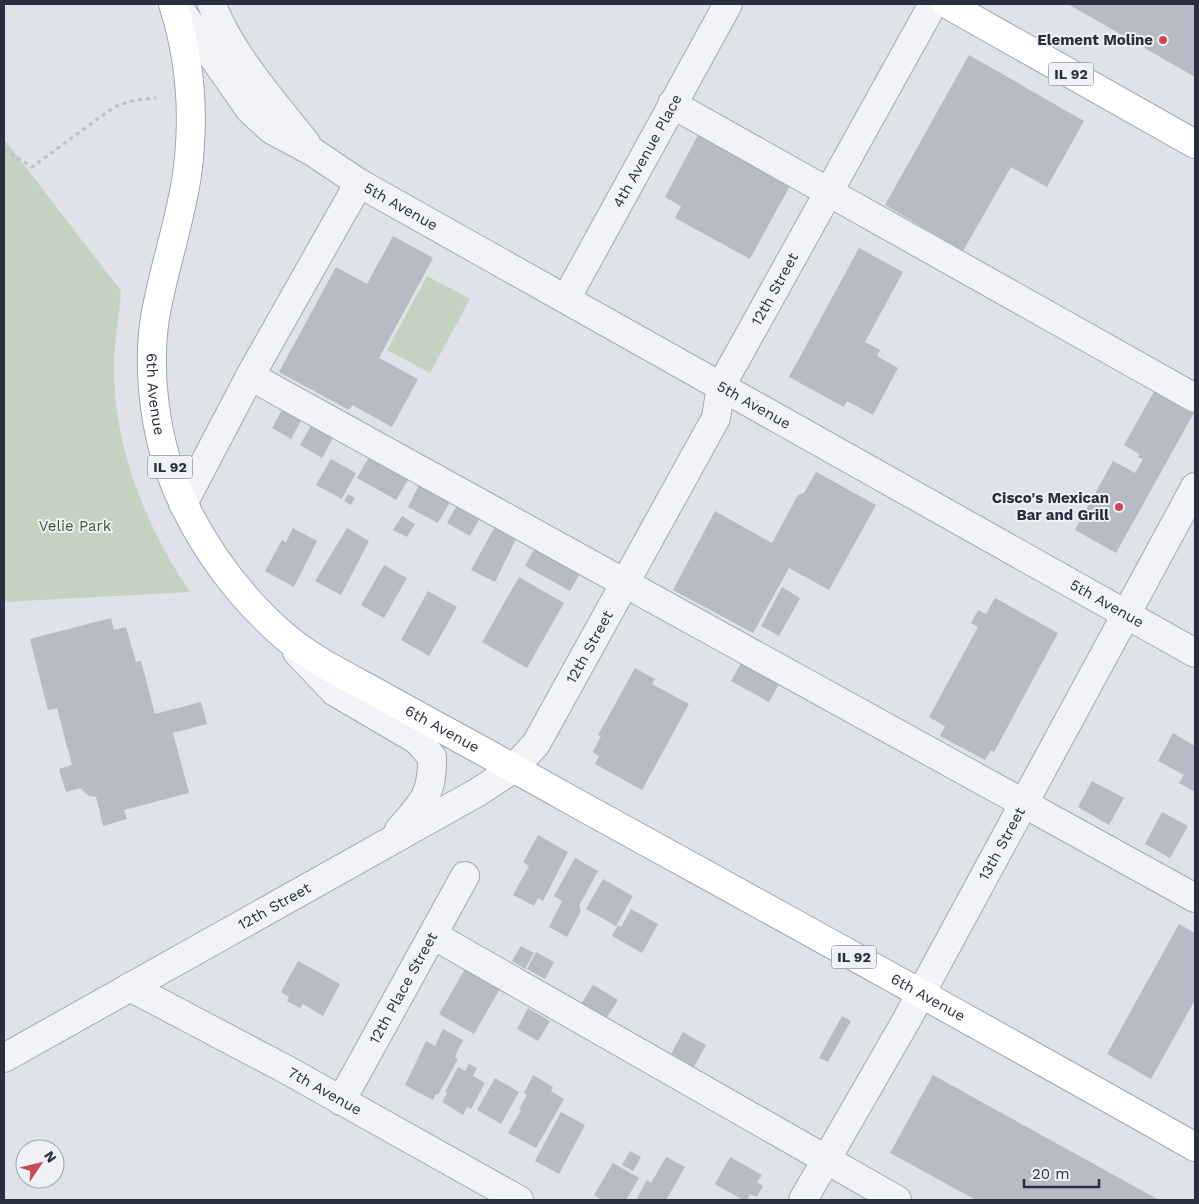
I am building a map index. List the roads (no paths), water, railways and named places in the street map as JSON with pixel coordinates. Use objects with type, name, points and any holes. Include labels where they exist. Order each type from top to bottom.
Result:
[{"type":"main road","name":"6th Avenue","points":[[174,4],[192,93],[192,118],[187,177],[155,320],[152,364],[156,412],[165,454],[183,504],[202,538],[228,576],[259,613],[293,643],[338,674],[513,768],[1195,1147]]},
{"type":"main road","name":"IL 92","points":[[946,4],[1195,144]]},
{"type":"street","name":"5th Avenue","points":[[174,4],[250,110],[272,130],[313,152],[359,183],[1195,654]]},
{"type":"street","name":"5th Avenue","points":[[212,4],[224,32],[266,92],[313,152]]},
{"type":"street","name":"4th Avenue Place","points":[[566,299],[728,4]]},
{"type":"street","name":"12th Street","points":[[4,1058],[478,792],[513,768],[541,738],[716,418],[721,386],[933,4]]},
{"type":"street","points":[[672,104],[1195,398]]},
{"type":"street","points":[[183,504],[250,376],[359,183]]},
{"type":"street","points":[[250,376],[1195,898]]},
{"type":"street","name":"13th Street","points":[[803,1200],[920,994],[1195,487]]},
{"type":"street","points":[[259,613],[335,692],[417,740],[432,757],[430,789],[418,809],[387,842]]},
{"type":"street","name":"12th Place Street","points":[[341,1101],[465,876]]},
{"type":"street","points":[[433,935],[825,1161],[897,1200]]},
{"type":"street","name":"7th Avenue","points":[[130,987],[174,1012],[289,1071],[519,1200]]},
{"type":"place","name":"Element Moline","points":[[1163,40]]},
{"type":"place","name":"Cisco's Mexican Bar and Grill","points":[[1119,507]]},
{"type":"park label","name":"Velie Park","points":[[75,526]]}]
